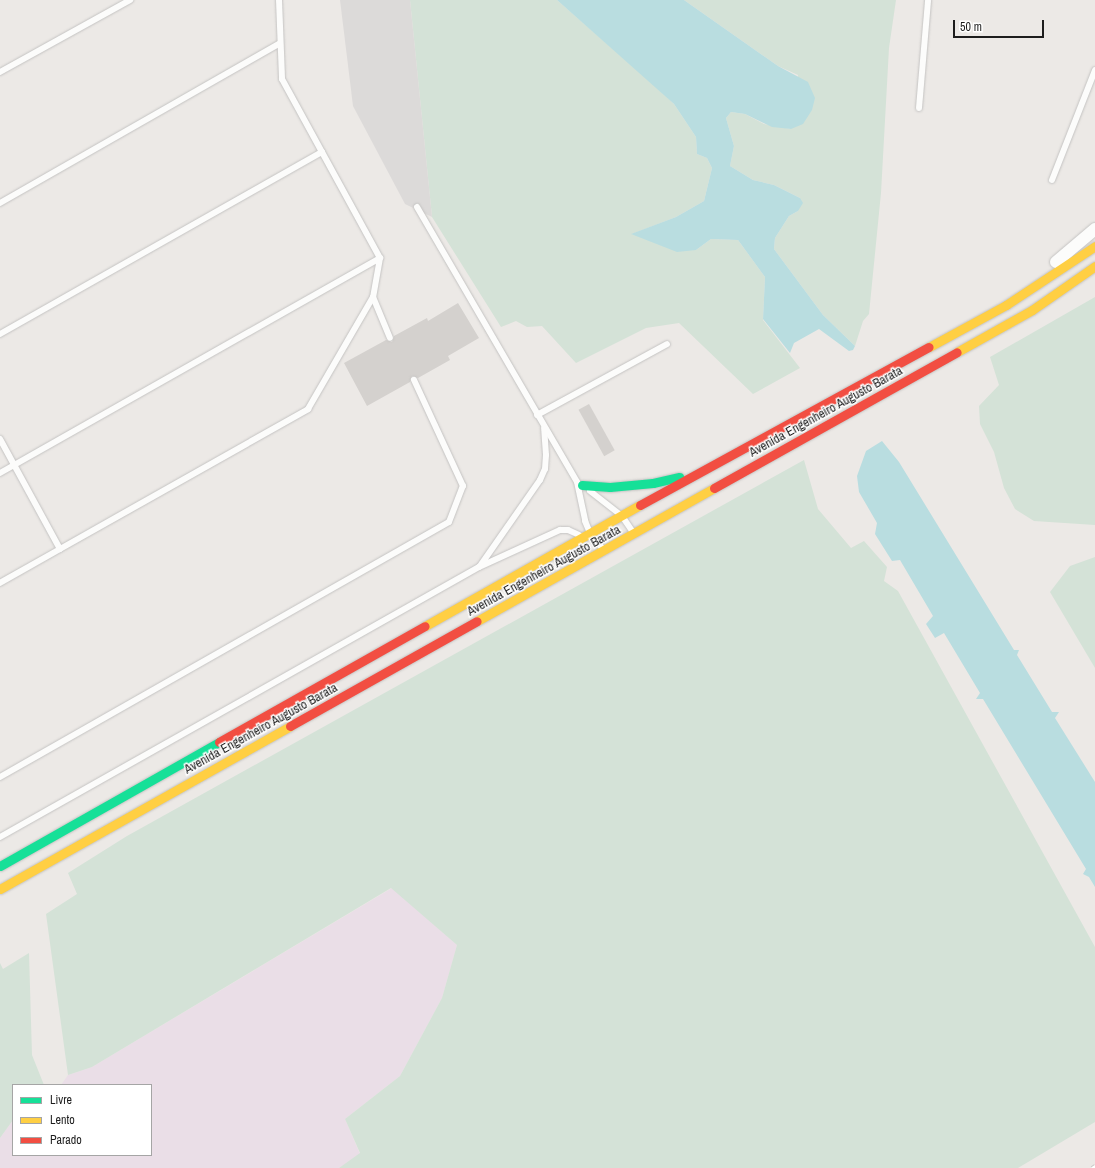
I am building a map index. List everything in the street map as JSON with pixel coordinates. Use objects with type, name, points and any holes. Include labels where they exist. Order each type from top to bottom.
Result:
[{"type":"main road","name":"Avenida Engenheiro Augusto Barata","points":[[0,866],[586,535],[1006,305],[1095,246]]},
{"type":"main road","name":"Avenida Engenheiro Augusto Barata","points":[[0,889],[605,552],[1032,310],[1095,266]]},
{"type":"main road","points":[[580,483],[610,487],[653,483],[706,470]]},
{"type":"street","points":[[1006,305],[1095,229]]},
{"type":"lane","points":[[0,72],[130,0]]},
{"type":"lane","points":[[0,582],[308,409],[373,297],[380,258],[282,79],[278,0]]},
{"type":"lane","points":[[919,108],[928,0]]},
{"type":"lane","points":[[0,203],[280,43]]},
{"type":"lane","points":[[1052,180],[1095,70]]},
{"type":"lane","points":[[0,334],[322,152]]},
{"type":"lane","points":[[417,207],[537,415],[580,483],[622,516],[634,535]]},
{"type":"lane","points":[[0,473],[380,258]]},
{"type":"lane","points":[[373,297],[390,338]]},
{"type":"lane","points":[[537,415],[667,344]]},
{"type":"lane","points":[[0,777],[449,522],[463,486],[414,380]]},
{"type":"lane","points":[[479,567],[532,495],[542,474],[546,455],[544,426]]},
{"type":"lane","points":[[0,439],[60,549]]},
{"type":"lane","points":[[580,483],[586,535]]},
{"type":"lane","points":[[0,837],[479,567],[560,530],[573,531],[586,535],[605,552]]},
{"type":"shaded area","points":[[340,0],[410,0],[432,217],[405,204],[353,106]]},
{"type":"shaded area","points":[[410,0],[557,0],[655,86],[674,104],[696,137],[697,154],[707,158],[712,168],[704,201],[676,217],[632,234],[696,250],[711,239],[738,240],[765,277],[763,320],[800,368],[753,394],[679,323],[646,328],[576,363],[542,326],[527,327],[516,321],[501,327],[432,217]]},
{"type":"shaded area","points":[[684,0],[896,0],[889,48],[881,193],[869,314],[863,321],[855,346],[823,315],[774,249],[775,238],[789,216],[798,211],[800,198],[774,185],[753,180],[730,166],[734,146],[726,118],[731,112],[745,114],[764,124],[791,129],[798,75],[778,66]]},
{"type":"shaded area","points":[[1095,297],[1095,525],[1034,521],[1015,509],[1004,488],[994,452],[980,424],[979,406],[999,385],[990,357]]},
{"type":"shaded area","points":[[804,460],[818,509],[851,548],[864,541],[887,567],[884,581],[898,591],[1095,947],[1095,1122],[1018,1168],[339,1168],[360,1153],[345,1119],[400,1076],[442,998],[457,945],[391,888],[92,1067],[68,1075],[46,914],[77,894],[68,873],[127,836]]},
{"type":"shaded area","points":[[1095,557],[1095,668],[1050,592],[1070,566]]},
{"type":"shaded area","points":[[392,888],[457,945],[442,998],[400,1076],[345,1119],[360,1154],[339,1168],[0,1168],[0,1138],[12,1121],[12,1156],[152,1156],[152,1084],[62,1084],[68,1075],[92,1067]]},
{"type":"shaded area","points":[[29,953],[32,1055],[44,1084],[12,1084],[12,1121],[0,1138],[0,963],[3,969]]},
{"type":"water","points":[[557,0],[684,0],[778,66],[808,82],[815,98],[812,110],[803,124],[791,129],[772,127],[745,114],[731,112],[726,118],[734,146],[730,166],[753,180],[774,185],[800,198],[803,203],[798,211],[789,216],[775,238],[774,249],[823,315],[855,346],[853,350],[849,351],[819,329],[794,343],[790,353],[763,319],[765,277],[738,240],[711,239],[696,250],[677,252],[631,234],[676,217],[704,201],[712,168],[707,158],[697,154],[696,137],[674,104]]},
{"type":"water","points":[[882,441],[899,462],[1014,650],[1019,650],[1017,655],[1052,712],[1059,712],[1055,718],[1095,782],[1095,887],[1089,877],[1083,874],[1086,869],[983,699],[976,699],[980,693],[944,633],[935,638],[926,624],[933,616],[900,560],[892,561],[875,534],[877,523],[859,492],[857,476],[866,451]]},
{"type":"building","points":[[458,303],[479,338],[448,356],[450,360],[418,378],[412,376],[410,382],[367,406],[344,363],[386,340],[392,342],[394,336],[427,318],[428,321]]},
{"type":"building","points":[[589,404],[615,450],[604,456],[579,410]]},
{"type":"traffic: fast","points":[[582,485],[610,487],[653,483],[679,477]]},
{"type":"traffic: fast","points":[[0,866],[219,742]]},
{"type":"traffic: slow","points":[[929,347],[1006,305],[1095,246]]},
{"type":"traffic: slow","points":[[957,352],[1032,310],[1095,266]]},
{"type":"traffic: slow","points":[[477,621],[714,488]]},
{"type":"traffic: slow","points":[[425,626],[640,505]]},
{"type":"traffic: slow","points":[[0,889],[290,726]]},
{"type":"traffic: jam","points":[[640,505],[929,347]]},
{"type":"traffic: jam","points":[[714,488],[957,352]]},
{"type":"traffic: jam","points":[[290,726],[477,621]]},
{"type":"traffic: jam","points":[[219,742],[425,626]]}]
